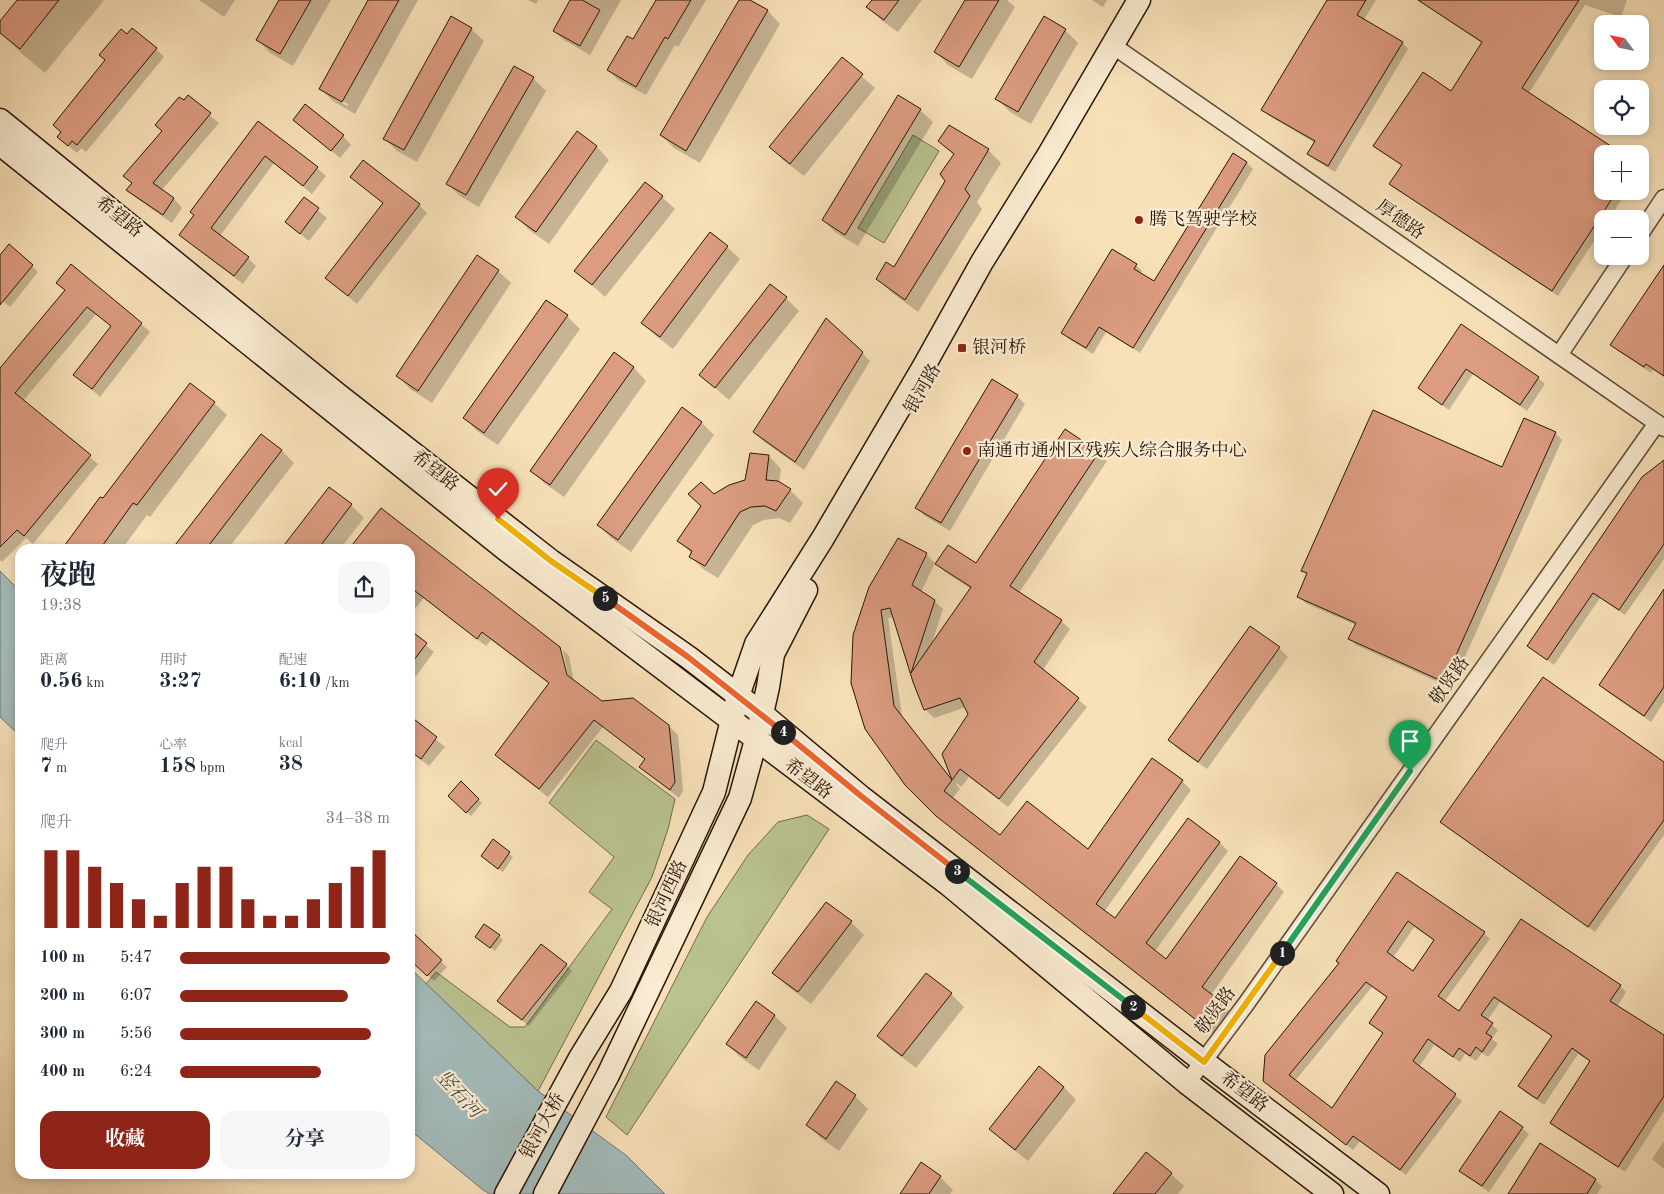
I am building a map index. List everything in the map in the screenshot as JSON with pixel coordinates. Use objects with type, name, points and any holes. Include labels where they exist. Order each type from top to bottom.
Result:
[{"type":"main road","name":"银河路","points":[[756,740],[773,654],[802,597],[1117,48],[1139,0]]},
{"type":"main road","name":"银河路","points":[[733,720],[738,696],[756,644],[823,538],[924,366],[982,262],[1117,48],[1152,0]]},
{"type":"main road","name":"希望路","points":[[0,120],[337,394],[551,561],[688,657],[761,713],[861,796],[1204,1062],[1378,1194]]},
{"type":"main road","name":"希望路","points":[[0,144],[504,549],[948,884],[1187,1083],[1332,1194]]},
{"type":"main road","name":"银河西路","points":[[580,1058],[621,991],[710,801],[733,720]]},
{"type":"main road","name":"银河西路","points":[[608,1075],[740,798],[756,740]]},
{"type":"main road","name":"银河大桥","points":[[506,1194],[580,1058]]},
{"type":"main road","name":"银河大桥","points":[[545,1194],[608,1075]]},
{"type":"street","name":"厚德路","points":[[1117,48],[1660,425]]},
{"type":"street","points":[[1649,220],[1664,198]]},
{"type":"street","points":[[1559,355],[1619,265]]},
{"type":"street","name":"敬贤路","points":[[1187,1083],[1204,1062],[1660,425]]},
{"type":"green space","points":[[913,135],[939,151],[884,243],[858,228]]},
{"type":"green space","points":[[596,740],[675,799],[668,829],[652,877],[538,1091],[426,984],[436,972],[510,1027],[525,1027],[612,909],[589,892],[614,857],[549,803]]},
{"type":"green space","points":[[807,815],[829,829],[627,1135],[606,1117],[707,917],[748,855],[778,822]]},
{"type":"water","points":[[0,571],[15,586],[15,731],[0,717]]},
{"type":"water","name":"竖石河","points":[[415,973],[538,1091],[627,1156],[665,1194],[490,1194],[415,1134]]},
{"type":"building","points":[[17,0],[59,0],[20,49],[0,33],[0,21]]},
{"type":"building","points":[[279,0],[311,0],[280,54],[256,40]]},
{"type":"building","points":[[368,0],[399,0],[342,102],[319,89]]},
{"type":"building","points":[[570,0],[582,0],[600,10],[580,46],[553,31]]},
{"type":"building","points":[[656,0],[691,0],[668,39],[665,37],[636,87],[607,70],[627,36],[633,39]]},
{"type":"building","points":[[739,0],[750,0],[768,10],[686,151],[660,135]]},
{"type":"building","points":[[872,0],[899,0],[884,20],[866,7]]},
{"type":"building","points":[[965,0],[999,0],[959,67],[934,52]]},
{"type":"building","points":[[1327,0],[1366,0],[1357,15],[1403,42],[1328,166],[1307,154],[1315,141],[1261,110]]},
{"type":"building","points":[[1418,0],[1579,0],[1522,88],[1609,145],[1594,145],[1594,200],[1611,200],[1605,210],[1594,210],[1594,226],[1552,291],[1389,184],[1402,165],[1373,146],[1423,72],[1451,91],[1482,42]]},
{"type":"building","points":[[451,16],[472,28],[404,150],[383,139]]},
{"type":"building","points":[[1044,16],[1066,29],[1018,112],[995,99]]},
{"type":"building","points":[[132,28],[157,48],[77,145],[72,141],[68,146],[57,137],[61,132],[53,125],[105,60],[99,55],[121,29],[127,34]]},
{"type":"building","points":[[842,57],[863,74],[790,164],[769,147]]},
{"type":"building","points":[[514,66],[534,77],[466,195],[446,184]]},
{"type":"building","points":[[188,95],[211,113],[153,183],[174,198],[163,215],[126,190],[132,183],[123,176],[162,131],[155,125],[179,97],[184,100]]},
{"type":"building","points":[[898,95],[921,109],[845,235],[822,220]]},
{"type":"building","points":[[305,104],[344,135],[331,151],[293,120]]},
{"type":"building","points":[[258,121],[318,167],[303,186],[265,156],[211,228],[249,257],[234,276],[179,235],[194,215],[190,212]]},
{"type":"building","points":[[949,125],[989,149],[965,189],[970,196],[905,300],[876,279],[886,262],[894,267],[945,181],[940,174],[954,154],[938,141]]},
{"type":"building","points":[[577,131],[597,146],[536,232],[515,217]]},
{"type":"building","points":[[1233,153],[1247,162],[1133,348],[1099,327],[1086,348],[1061,333],[1112,249],[1137,264],[1134,269],[1154,281]]},
{"type":"building","points":[[363,160],[420,204],[348,296],[325,278],[383,203],[350,177]]},
{"type":"building","points":[[645,182],[663,196],[592,285],[574,271]]},
{"type":"building","points":[[304,197],[319,208],[300,234],[285,222]]},
{"type":"building","points":[[710,232],[728,246],[660,337],[641,323]]},
{"type":"building","points":[[9,244],[33,265],[0,305],[0,255]]},
{"type":"building","points":[[477,255],[499,270],[418,391],[396,376]]},
{"type":"building","points":[[71,264],[142,323],[92,389],[73,375],[111,326],[87,307],[15,393],[91,455],[24,536],[17,530],[0,547],[0,368],[65,290],[56,283]]},
{"type":"building","points":[[1664,265],[1664,376],[1646,364],[1644,367],[1610,345]]},
{"type":"building","points":[[770,284],[787,297],[715,388],[699,375]]},
{"type":"building","points":[[546,300],[568,315],[484,433],[463,418]]},
{"type":"building","points":[[826,318],[863,352],[795,462],[753,432]]},
{"type":"building","points":[[1461,324],[1539,377],[1520,405],[1466,369],[1442,405],[1418,388]]},
{"type":"building","points":[[614,352],[634,367],[550,485],[530,471]]},
{"type":"building","name":"南通市通州区残疾人综合服务中心","points":[[992,379],[1018,395],[941,523],[915,508]]},
{"type":"building","points":[[190,383],[215,402],[137,505],[133,503],[104,544],[66,544],[100,497],[103,498]]},
{"type":"building","points":[[682,407],[702,422],[618,540],[597,525]]},
{"type":"building","points":[[1373,410],[1502,467],[1524,418],[1556,432],[1444,682],[1348,639],[1356,623],[1297,597],[1307,573],[1301,571]]},
{"type":"building","points":[[1065,429],[1099,452],[1010,586],[1062,620],[1034,662],[1079,698],[999,799],[960,769],[944,791],[1000,835],[1027,801],[1088,849],[1152,758],[1183,780],[1096,904],[1115,918],[1188,818],[1220,842],[1146,943],[1166,959],[1240,856],[1277,883],[1202,987],[1222,1002],[1204,1026],[936,816],[905,785],[865,729],[851,683],[853,635],[869,587],[898,538],[927,553],[912,585],[935,600],[911,673],[971,587],[935,564],[948,545],[976,563]],"holes":[[[890,608],[913,682],[924,710],[960,698],[968,714],[942,754],[952,780],[894,706],[881,610]]]},
{"type":"building","points":[[261,434],[282,450],[210,544],[176,544]]},
{"type":"building","points":[[750,453],[769,455],[766,480],[778,481],[791,489],[776,511],[765,506],[751,507],[740,512],[705,566],[689,557],[692,551],[677,541],[701,506],[688,494],[701,482],[714,494],[729,485],[745,480]]},
{"type":"building","points":[[1664,460],[1664,544],[1619,610],[1593,593],[1547,660],[1527,646],[1642,477]]},
{"type":"building","points":[[329,487],[352,504],[322,544],[285,544]]},
{"type":"building","points":[[381,508],[560,647],[567,675],[602,701],[633,698],[669,725],[675,782],[670,790],[639,767],[645,759],[594,720],[539,789],[495,755],[549,683],[482,632],[477,639],[415,591],[415,544],[353,544]]},
{"type":"building","points":[[1664,589],[1664,687],[1644,716],[1599,685]]},
{"type":"building","points":[[1250,626],[1280,647],[1198,762],[1168,740]]},
{"type":"building","points":[[415,634],[427,643],[415,659]]},
{"type":"building","points":[[1543,677],[1664,762],[1664,820],[1588,927],[1440,822]]},
{"type":"building","points":[[415,720],[437,737],[421,759],[415,755]]},
{"type":"building","points":[[461,781],[479,799],[466,813],[448,796]]},
{"type":"building","points":[[493,839],[510,852],[498,869],[481,856]]},
{"type":"building","points":[[1397,872],[1485,932],[1438,996],[1459,1011],[1521,919],[1621,985],[1610,1001],[1664,1035],[1664,1096],[1618,1167],[1550,1123],[1590,1061],[1572,1048],[1537,1099],[1518,1086],[1552,1036],[1494,997],[1481,1015],[1493,1023],[1486,1033],[1492,1037],[1482,1052],[1476,1047],[1470,1056],[1459,1048],[1453,1057],[1428,1039],[1413,1061],[1456,1094],[1400,1170],[1353,1136],[1346,1145],[1263,1081],[1265,1055],[1339,963],[1336,961]],"holes":[[[1408,921],[1434,940],[1413,971],[1387,952]],[[1366,982],[1387,997],[1369,1023],[1383,1033],[1332,1108],[1289,1075]]]},
{"type":"building","points":[[826,902],[852,921],[798,992],[772,973]]},
{"type":"building","points":[[484,924],[500,935],[490,948],[475,937]]},
{"type":"building","points":[[415,935],[442,960],[427,976],[415,965]]},
{"type":"building","points":[[541,944],[567,964],[522,1020],[497,1001]]},
{"type":"building","points":[[926,973],[952,993],[902,1056],[877,1036]]},
{"type":"building","points":[[756,1001],[775,1015],[746,1058],[726,1044]]},
{"type":"building","points":[[1039,1066],[1064,1087],[1015,1150],[989,1129]]},
{"type":"building","points":[[836,1081],[856,1095],[826,1139],[806,1125]]},
{"type":"building","points":[[1500,1111],[1523,1127],[1482,1186],[1459,1171]]},
{"type":"building","points":[[1540,1143],[1596,1179],[1587,1194],[1508,1194]]},
{"type":"building","points":[[1146,1152],[1172,1173],[1155,1194],[1113,1194]]},
{"type":"building","points":[[921,1162],[941,1176],[929,1194],[900,1194]]},
{"type":"place","name":"腾飞驾驶学校","points":[[1139,220]]},
{"type":"place","name":"银河桥","points":[[962,348]]},
{"type":"place","name":"南通市通州区残疾人综合服务中心","points":[[967,451]]},
{"type":"route","points":[[498,519],[551,561],[688,657],[761,713],[861,796],[1204,1062],[1410,771]]}]
